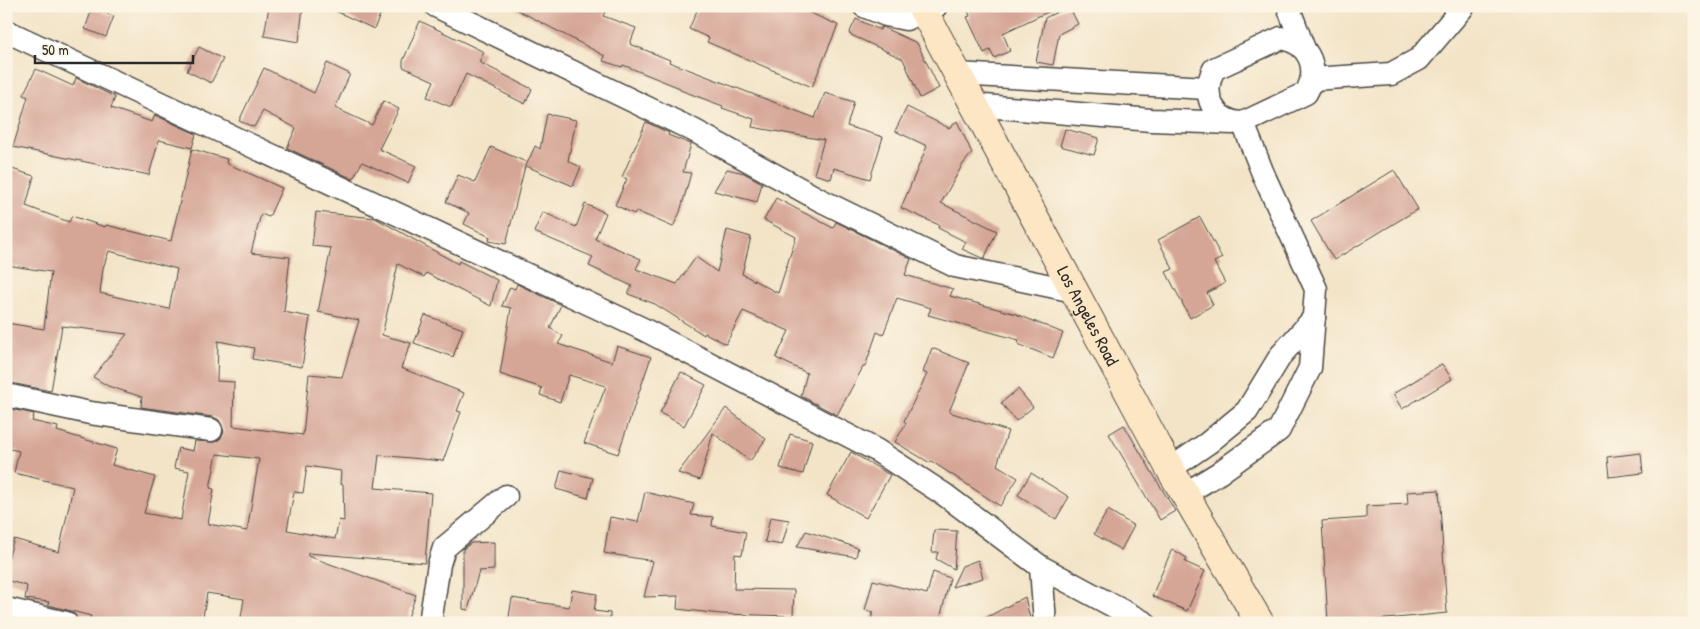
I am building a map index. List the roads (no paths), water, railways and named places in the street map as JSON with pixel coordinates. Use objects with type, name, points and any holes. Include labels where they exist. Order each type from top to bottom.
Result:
[{"type":"main road","name":"Los Angeles Road","points":[[927,8],[973,105],[1170,469],[1260,623]]},
{"type":"street","points":[[436,6],[693,130],[820,200],[955,266],[1074,291]]},
{"type":"street","points":[[864,6],[886,15],[906,19],[927,8]]},
{"type":"street","points":[[1281,38],[1287,6]]},
{"type":"street","points":[[973,105],[1151,120],[1239,123],[1306,93],[1312,79],[1312,64],[1287,6]]},
{"type":"street","points":[[1312,79],[1391,74],[1419,59],[1464,6]]},
{"type":"street","points":[[6,31],[643,329],[876,450],[945,494],[1041,567],[1145,623]]},
{"type":"street","points":[[1185,494],[1219,473],[1279,430],[1310,368],[1316,289],[1239,123],[1218,115],[1213,108],[1207,88],[1214,69],[1281,38],[1290,40],[1304,48]]},
{"type":"street","points":[[957,74],[1207,88]]},
{"type":"street","points":[[1170,469],[1208,443],[1248,410],[1281,355],[1314,318]]},
{"type":"street","points":[[6,395],[90,413],[210,430]]},
{"type":"street","points":[[430,623],[439,564],[444,548],[506,496]]},
{"type":"street","points":[[1041,567],[1045,623]]},
{"type":"street","points":[[6,609],[66,623]]}]
